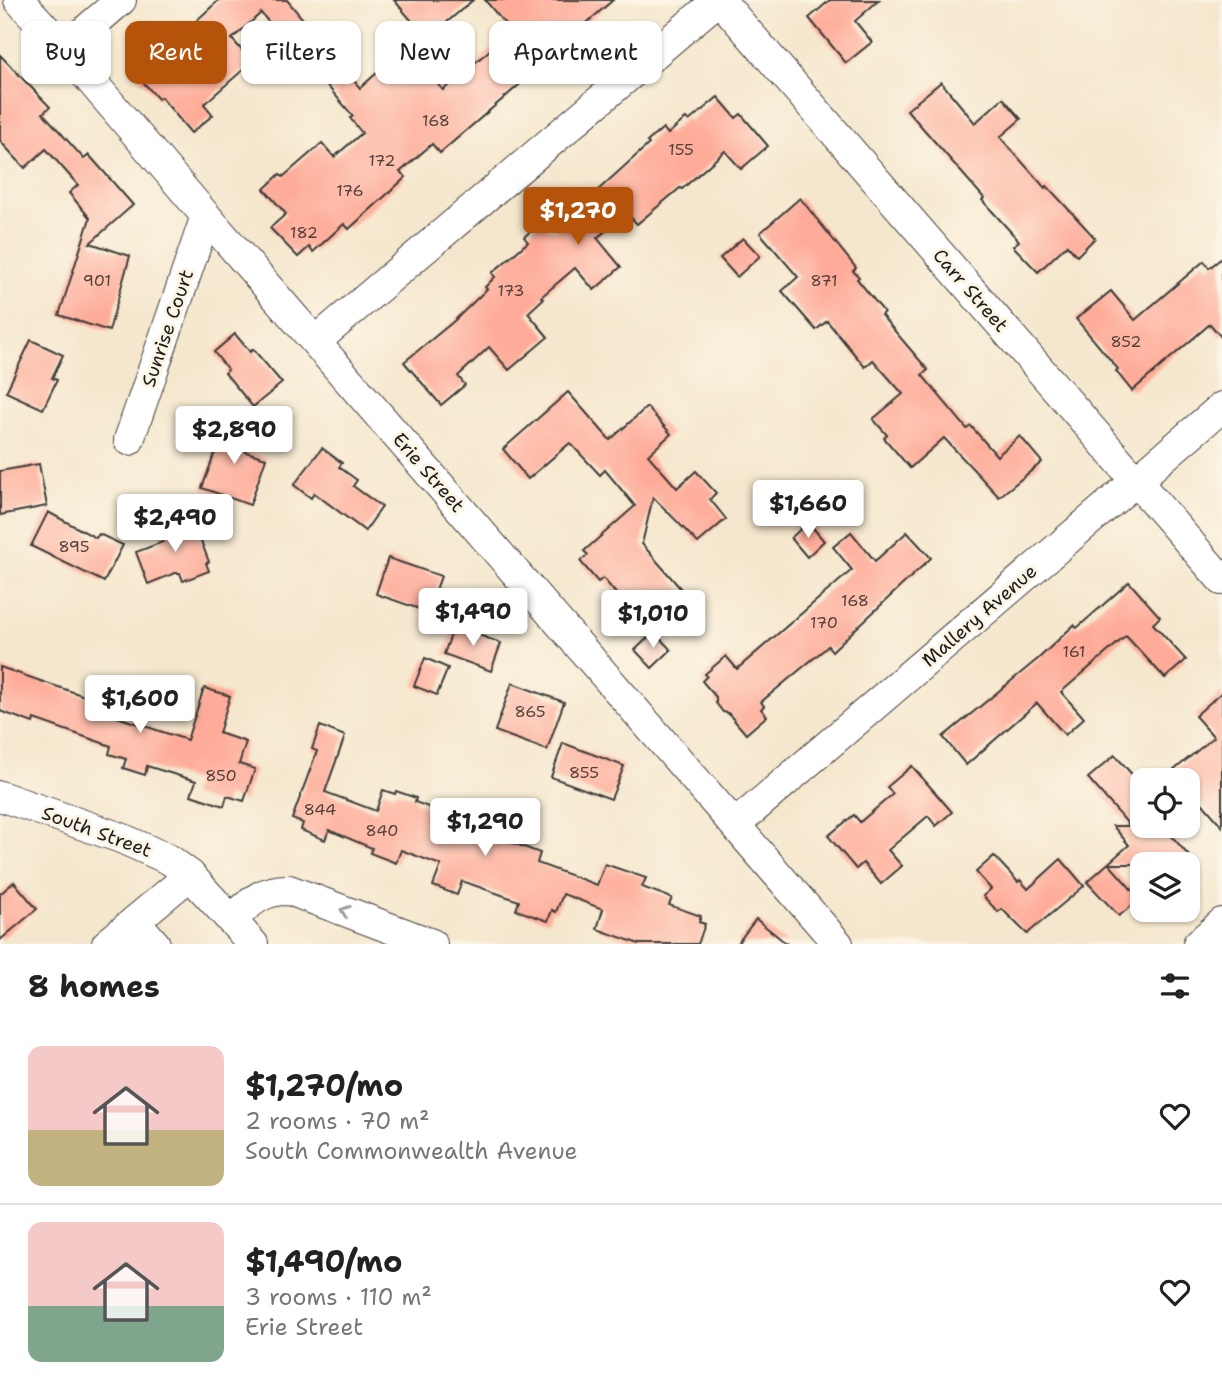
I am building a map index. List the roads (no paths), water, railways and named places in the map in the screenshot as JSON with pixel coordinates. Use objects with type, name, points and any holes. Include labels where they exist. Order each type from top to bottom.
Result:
[{"type":"street","name":"Erie Street","points":[[19,0],[38,21]]},
{"type":"street","points":[[97,21],[121,0]]},
{"type":"street","points":[[316,341],[719,0]]},
{"type":"street","name":"Carr Street","points":[[719,0],[1222,580]]},
{"type":"street","name":"Erie Street","points":[[94,84],[838,944]]},
{"type":"street","name":"Sunrise Court","points":[[129,440],[206,216]]},
{"type":"street","name":"Mallery Avenue","points":[[736,824],[1222,407]]},
{"type":"street","name":"South Street","points":[[0,796],[141,846],[170,860],[190,875],[253,944]]},
{"type":"street","points":[[107,944],[190,875]]},
{"type":"street","points":[[232,920],[260,894],[275,889],[289,890],[432,944]]},
{"type":"street","points":[[135,921],[155,944]]},
{"type":"street","points":[[1198,944],[1222,923]]}]
